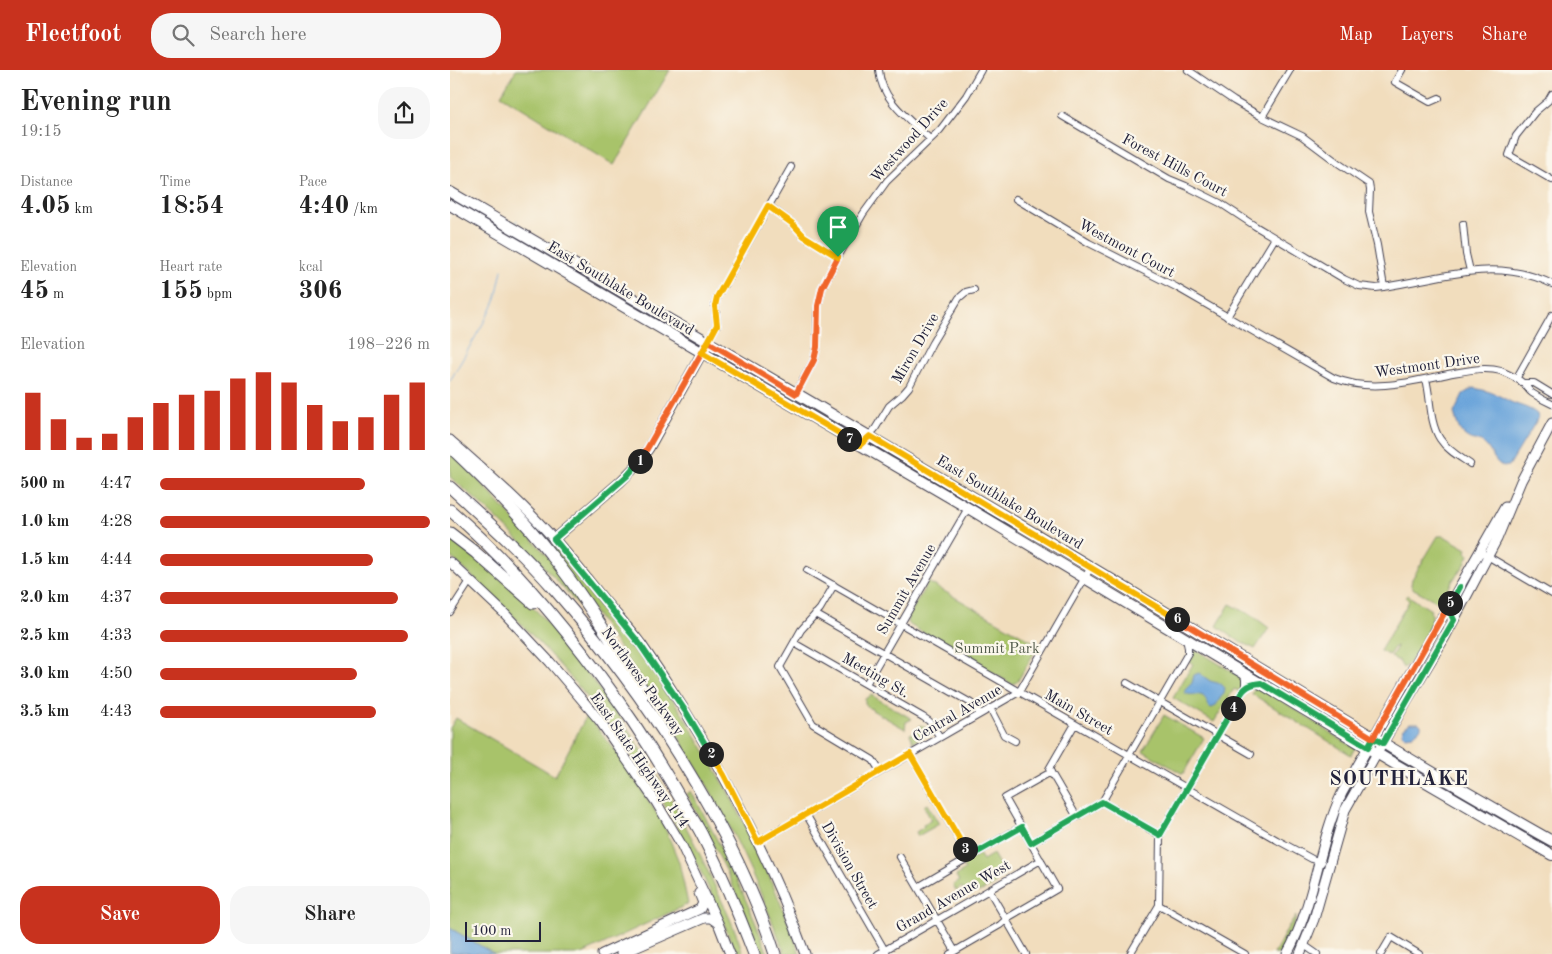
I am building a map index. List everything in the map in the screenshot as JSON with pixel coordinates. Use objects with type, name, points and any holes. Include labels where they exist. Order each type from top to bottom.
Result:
[{"type":"highway","points":[[450,447],[502,498],[552,555],[595,616],[667,726],[668,740]]},
{"type":"highway","name":"Northwest Parkway","points":[[450,487],[556,590],[631,686],[668,740],[705,800],[756,902],[776,952]]},
{"type":"highway","name":"Northwest Parkway","points":[[450,510],[468,525],[519,576],[587,657],[644,739],[704,838],[734,903],[754,954]]},
{"type":"highway","points":[[450,533],[526,596],[574,652],[587,657]]},
{"type":"highway","points":[[704,838],[706,858],[747,954]]},
{"type":"main road","name":"East Southlake Boulevard","points":[[450,192],[870,436],[1373,738],[1552,841]]},
{"type":"main road","name":"East Southlake Boulevard","points":[[450,205],[968,508],[1377,753],[1552,855]]},
{"type":"main road","points":[[554,539],[636,466],[649,448],[708,342]]},
{"type":"main road","points":[[1287,954],[1302,922],[1332,815],[1342,793],[1460,587],[1497,539],[1521,481],[1552,423]]},
{"type":"main road","points":[[450,440],[504,488],[554,539],[643,648],[686,712],[724,775],[758,842],[788,909],[805,954]]},
{"type":"main road","points":[[1302,950],[1314,919],[1345,810],[1440,646],[1484,554]]},
{"type":"main road","name":"East State Highway 114","points":[[450,562],[505,614],[550,662],[600,721],[656,802],[682,844],[730,954]]},
{"type":"main road","points":[[1454,620],[1450,607],[1460,587]]},
{"type":"main road","points":[[1440,646],[1447,622],[1445,612]]},
{"type":"main road","points":[[602,954],[700,910],[703,903],[702,897],[681,856],[682,844]]},
{"type":"main road","points":[[621,954],[704,918],[711,918],[718,923]]},
{"type":"street","points":[[879,70],[882,88],[930,139]]},
{"type":"street","name":"Westwood Drive","points":[[796,394],[814,360],[817,347],[818,306],[822,288],[838,257],[863,214],[886,182],[943,126],[966,96],[981,70]]},
{"type":"street","points":[[1188,70],[1216,90],[1262,117],[1302,136],[1369,184],[1369,212],[1384,287]]},
{"type":"street","points":[[1262,117],[1290,70]]},
{"type":"street","points":[[1402,70],[1395,82],[1430,102],[1438,98]]},
{"type":"street","points":[[1552,94],[1548,101],[1535,112],[1516,136],[1509,155],[1552,180]]},
{"type":"street","name":"Forest Hills Court","points":[[1062,116],[1168,180],[1186,186],[1220,203],[1344,280],[1367,288],[1384,287],[1481,270],[1506,270],[1529,275],[1552,284]]},
{"type":"street","points":[[708,342],[717,325],[715,306],[717,297],[791,167]]},
{"type":"street","name":"Westmont Court","points":[[1016,199],[1088,243],[1176,287],[1227,316]]},
{"type":"street","points":[[768,206],[793,224],[804,236],[838,257]]},
{"type":"street","points":[[1463,224],[1470,271]]},
{"type":"street","points":[[1227,316],[1275,238]]},
{"type":"street","name":"Miron Drive","points":[[860,445],[870,436],[889,406],[909,387],[932,342],[959,298],[966,292],[974,290]]},
{"type":"street","points":[[1516,379],[1552,315]]},
{"type":"street","name":"Westmont Drive","points":[[1227,316],[1342,382],[1374,386],[1389,385],[1466,370],[1484,369],[1500,371],[1524,383],[1534,383],[1552,394]]},
{"type":"street","points":[[1426,378],[1434,422],[1440,439],[1450,450],[1470,464]]},
{"type":"street","name":"Westmont Drive","points":[[1524,383],[1530,392],[1552,404]]},
{"type":"street","name":"Summit Avenue","points":[[866,684],[968,508]]},
{"type":"street","points":[[1484,554],[1552,594]]},
{"type":"street","name":"Central Avenue","points":[[758,842],[1019,692],[1091,567]]},
{"type":"street","name":"Main Street","points":[[807,570],[1186,788],[1312,859],[1320,861]]},
{"type":"street","points":[[450,612],[470,581]]},
{"type":"street","points":[[834,585],[824,602],[805,625],[780,667],[810,720],[816,727],[873,760],[880,771]]},
{"type":"street","points":[[815,614],[971,703],[980,714]]},
{"type":"street","points":[[1031,843],[1102,802],[1188,653],[1186,638]]},
{"type":"street","name":"Meeting St.","points":[[794,643],[923,716],[929,721],[940,737]]},
{"type":"street","points":[[1188,653],[1202,648]]},
{"type":"street","points":[[1130,954],[1159,905],[1160,835],[1245,687],[1242,672]]},
{"type":"street","points":[[1127,683],[1251,754]]},
{"type":"street","points":[[1245,687],[1261,683]]},
{"type":"street","points":[[990,708],[1004,735],[1015,740]]},
{"type":"street","points":[[1075,724],[1049,769],[1077,817]]},
{"type":"street","points":[[910,754],[969,857]]},
{"type":"street","points":[[900,857],[937,920],[952,952],[1000,925],[1057,889],[1005,798],[1050,772]]},
{"type":"street","points":[[1102,802],[1160,835]]},
{"type":"street","name":"Division Street","points":[[806,814],[886,952]]},
{"type":"street","points":[[918,887],[1022,827]]},
{"type":"street","name":"Grand Avenue West","points":[[878,954],[886,952],[1041,860]]},
{"type":"street","points":[[1320,861],[1325,864],[1324,881]]},
{"type":"street","points":[[989,890],[1026,954]]},
{"type":"street","points":[[1159,905],[1245,954]]},
{"type":"street","points":[[1382,954],[1391,937],[1419,954]]},
{"type":"street","points":[[1302,950],[1317,954]]},
{"type":"green space","points":[[516,70],[670,70],[614,165],[501,95]]},
{"type":"green space","points":[[450,449],[561,571],[593,623],[525,547],[450,477]]},
{"type":"green space","points":[[525,515],[611,613],[650,665],[686,720],[750,834],[800,954],[785,954],[742,851],[722,811],[690,756],[622,651]]},
{"type":"green space","points":[[450,536],[512,587],[538,612],[618,715],[653,768],[684,823],[729,917],[743,954],[735,954],[726,928],[685,840],[658,794],[628,751],[596,708],[562,668],[489,592],[450,556]]},
{"type":"green space","points":[[1438,536],[1444,536],[1467,549],[1466,552],[1469,555],[1444,597],[1436,601],[1412,588],[1411,585],[1412,579]]},
{"type":"green space","name":"Summit Park","points":[[928,582],[1039,645],[1017,682],[1012,684],[907,622]]},
{"type":"green space","points":[[1407,595],[1431,610],[1432,618],[1420,645],[1403,668],[1399,661],[1391,657],[1397,647],[1395,646],[1389,655],[1380,651],[1409,601],[1406,597]]},
{"type":"green space","points":[[1230,604],[1253,616],[1269,628],[1255,649],[1217,626]]},
{"type":"green space","points":[[1195,651],[1198,651],[1242,679],[1239,691],[1234,689],[1214,722],[1173,698],[1193,664],[1187,660]]},
{"type":"green space","points":[[1251,687],[1259,687],[1355,748],[1351,755],[1252,694],[1255,689]]},
{"type":"green space","points":[[871,695],[912,719],[906,722],[905,729],[870,709],[865,703],[865,699]]},
{"type":"green space","points":[[587,715],[618,754],[663,823],[679,862],[688,904],[582,954],[494,954],[450,928],[450,728],[456,718],[555,776]]},
{"type":"green space","points":[[1164,715],[1204,738],[1183,774],[1143,751]]},
{"type":"green space","points":[[920,725],[925,727],[928,733],[913,742],[910,734],[917,732]]},
{"type":"green space","points":[[691,791],[732,871],[768,954],[762,954],[725,868],[687,794]]},
{"type":"green space","points":[[927,804],[939,824],[918,836],[916,832],[931,820],[924,806]]},
{"type":"green space","points":[[979,854],[983,860],[993,854],[1003,871],[993,877],[996,883],[979,893],[975,887],[965,893],[962,887],[956,891],[953,885],[959,881],[956,876],[965,870],[962,864]]},
{"type":"green space","points":[[1296,916],[1296,921],[1280,954],[1274,954],[1289,925]]},
{"type":"water","points":[[1473,388],[1495,394],[1530,409],[1537,414],[1538,418],[1509,466],[1500,465],[1484,444],[1465,436],[1458,427],[1454,413],[1463,394]]},
{"type":"water","points":[[1199,673],[1225,688],[1224,694],[1212,708],[1209,707],[1207,701],[1202,696],[1185,693],[1185,690],[1192,683],[1194,675]]},
{"type":"water","points":[[1410,723],[1419,723],[1421,728],[1413,735],[1405,736],[1402,733],[1403,729]]},
{"type":"water","points":[[450,928],[494,954],[450,953]]},
{"type":"waterway","points":[[450,381],[492,308],[502,270]]},
{"type":"district","name":"SOUTHLAKE","points":[[1399,778]]},
{"type":"route","points":[[838,257],[804,236],[793,224],[768,206],[717,297],[715,306],[717,325],[708,342],[702,353],[860,445],[870,436],[1248,661],[1373,738],[1460,587],[1450,607],[1454,620],[1383,743],[1373,738],[1368,747],[1261,683],[1253,684],[1245,687],[1160,835],[1102,802],[1031,843],[1022,827],[969,857],[910,754],[758,842],[724,775],[686,712],[639,643],[554,539],[636,466],[649,448],[708,342],[796,394],[814,360],[817,347],[818,306],[822,288],[838,257]]}]
